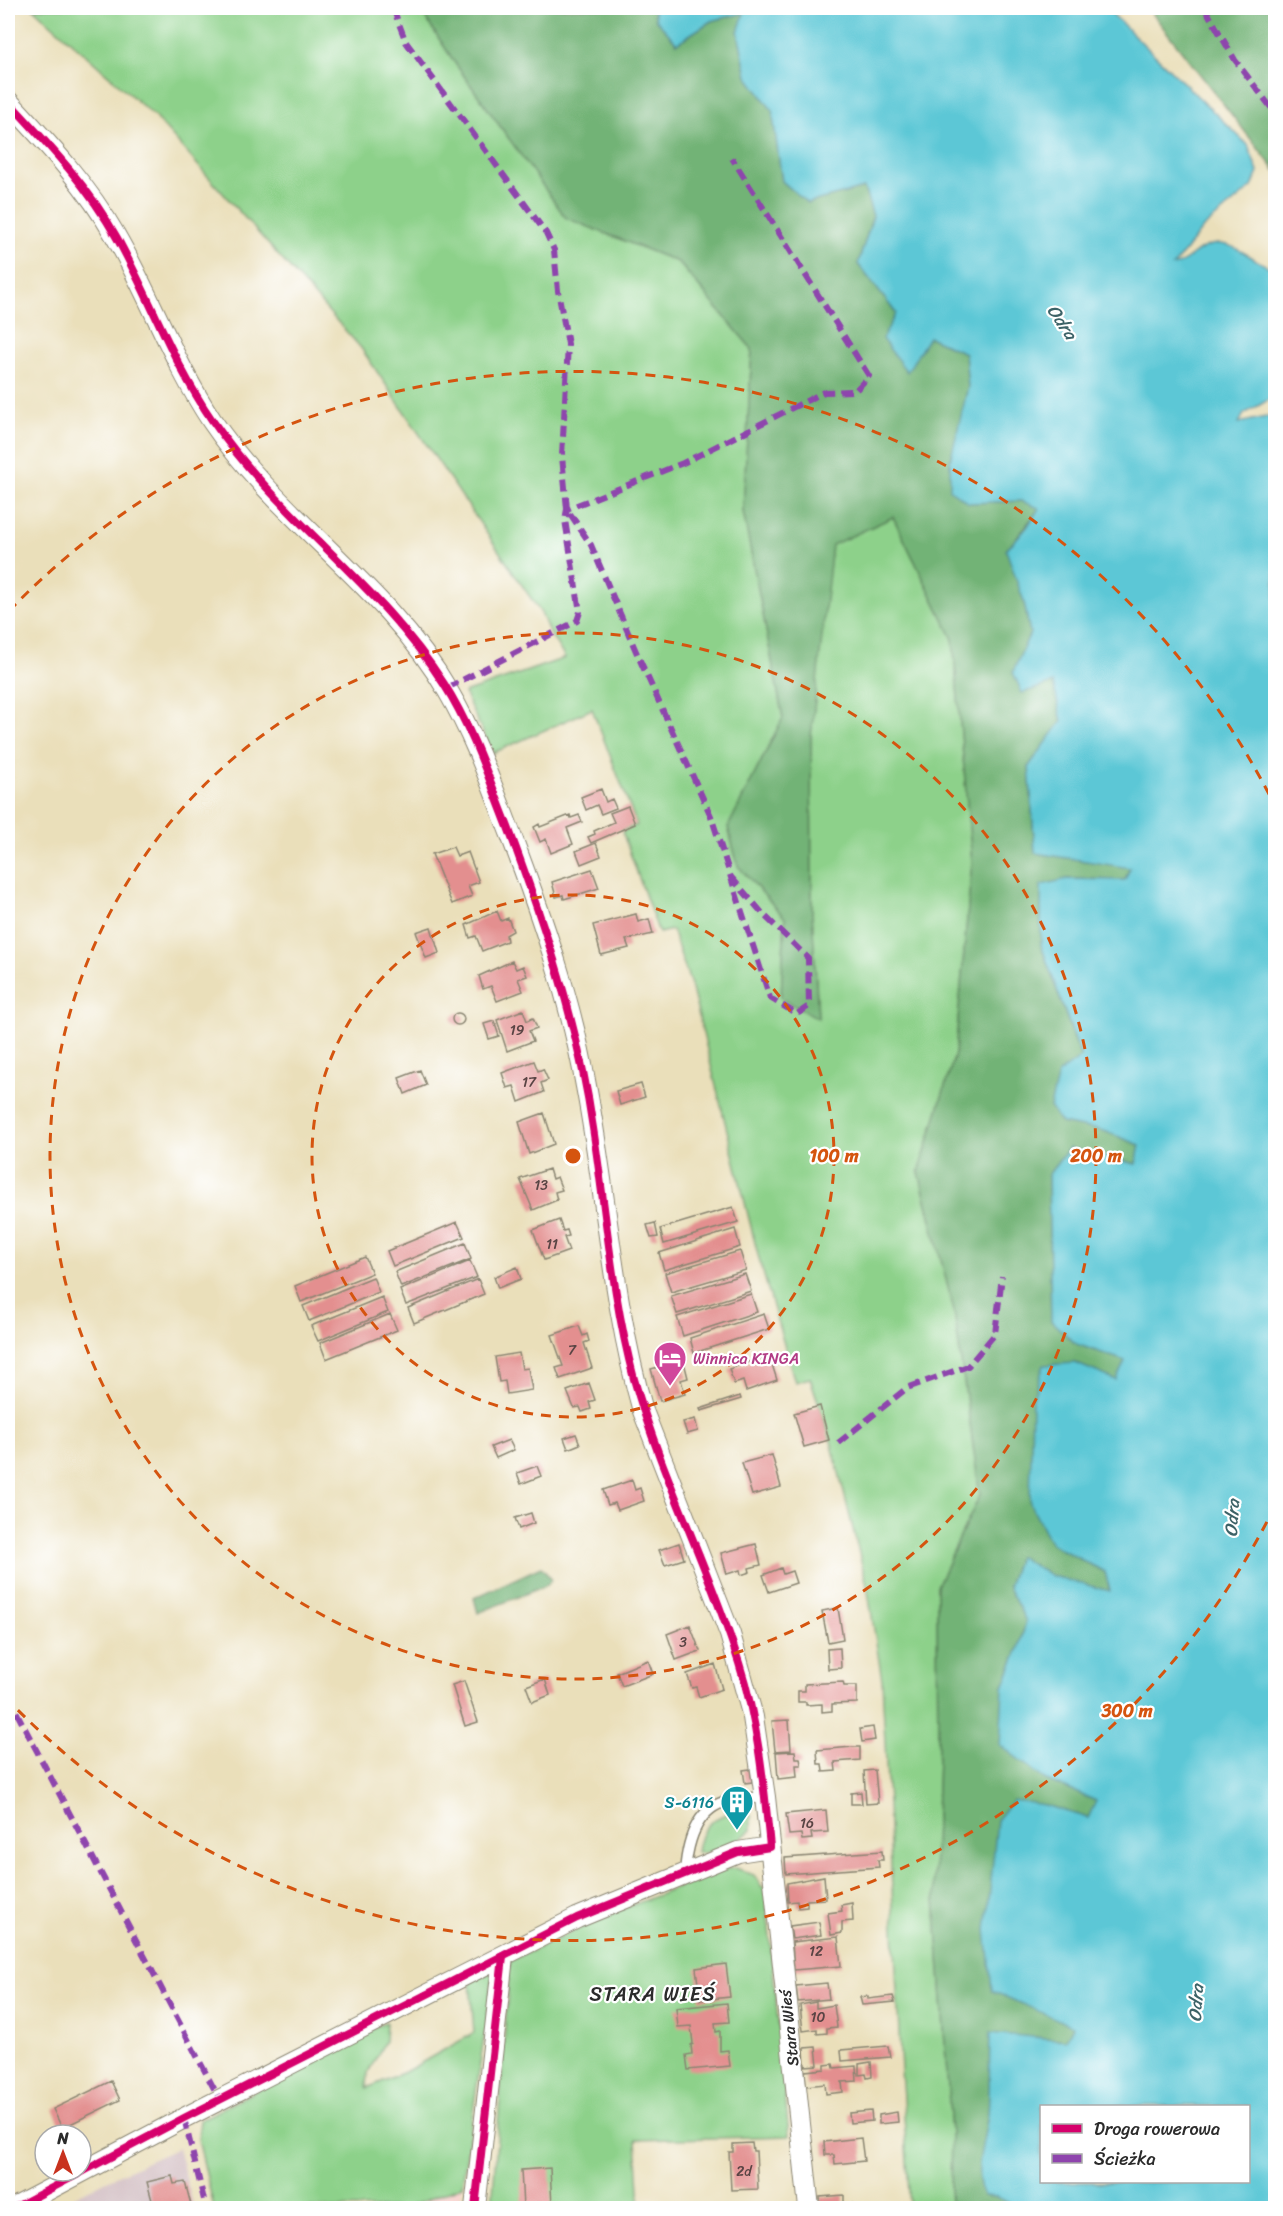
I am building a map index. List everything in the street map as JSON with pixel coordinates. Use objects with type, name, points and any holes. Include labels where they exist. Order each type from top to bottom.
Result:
[{"type":"street","name":"Stara Wieś","points":[[8,101],[69,167],[93,199],[117,237],[191,387],[215,425],[274,495],[394,619],[423,653],[447,688],[467,725],[531,888],[570,1009],[586,1086],[618,1308],[628,1355],[643,1411],[741,1670],[753,1717],[765,1797],[809,2208]]},
{"type":"street","points":[[14,2208],[184,2118],[577,1918],[738,1852],[770,1847]]},
{"type":"street","points":[[475,2208],[503,1957]]},
{"type":"lane","points":[[684,1873],[687,1846],[696,1826],[711,1809],[726,1801],[765,1797]]},
{"type":"shaded area","points":[[178,2148],[194,2208],[51,2208],[113,2177]]},
{"type":"shaded area","points":[[462,2186],[460,2208],[406,2208]]},
{"type":"green space","points":[[33,8],[419,8],[457,66],[566,218],[678,262],[752,349],[743,511],[783,718],[728,827],[738,866],[785,918],[781,998],[818,1017],[812,912],[811,736],[831,545],[893,517],[953,639],[972,862],[955,1054],[919,1172],[954,1311],[980,1495],[937,1586],[938,1757],[934,1882],[951,2132],[950,2202],[956,2208],[910,2208],[882,1680],[867,1585],[830,1437],[810,1378],[795,1382],[758,1255],[691,985],[672,930],[659,933],[622,831],[637,825],[592,709],[493,753],[464,693],[565,658],[548,630],[541,613],[361,348],[154,116]]},
{"type":"green space","points":[[419,8],[653,8],[656,20],[677,43],[711,21],[745,13],[738,32],[747,76],[772,110],[782,181],[807,203],[864,188],[873,216],[858,264],[896,313],[929,337],[965,353],[968,387],[960,423],[969,503],[1021,501],[1040,508],[1007,550],[1024,602],[1030,633],[1013,673],[1053,682],[1062,722],[1029,766],[1035,853],[1130,867],[1125,880],[1067,879],[1041,945],[1081,1058],[1058,1074],[1061,1123],[1104,1131],[1140,1145],[1137,1164],[1069,1148],[1048,1175],[1051,1321],[1076,1344],[1126,1360],[1117,1381],[1075,1363],[1051,1544],[1105,1572],[1110,1592],[1052,1576],[1018,1556],[1008,1587],[1026,1621],[1019,1648],[1003,1687],[1044,1779],[1097,1801],[1088,1818],[1045,1805],[1073,2026],[1067,2040],[1035,2037],[988,2114],[984,2139],[984,2196],[997,2197],[1019,2208],[956,2208],[950,2202],[951,2132],[934,1882],[938,1757],[937,1586],[980,1495],[954,1311],[919,1172],[955,1054],[972,862],[953,639],[893,517],[832,545],[811,736],[812,912],[818,1018],[781,998],[785,918],[738,866],[728,827],[783,718],[743,511],[752,349],[678,262],[566,218],[457,66]]},
{"type":"green space","points":[[1148,8],[1275,8],[1275,170]]},
{"type":"green space","points":[[541,1567],[552,1580],[545,1586],[478,1613],[474,1598]]},
{"type":"green space","points":[[738,1812],[751,1815],[751,1830],[740,1839],[712,1852],[697,1853],[701,1836],[709,1824],[729,1813]]},
{"type":"green space","points":[[736,1868],[754,1875],[762,1887],[765,1887],[789,2136],[636,2140],[640,2208],[492,2208],[510,1961],[615,1912],[725,1869]]},
{"type":"green space","points":[[494,1970],[462,2186],[406,2208],[214,2208],[198,2139],[200,2120],[386,2022],[385,2041],[368,2073],[367,2088],[405,2072],[474,2033],[470,1982]]},
{"type":"water","name":"Odra","points":[[653,8],[1106,8],[1248,145],[1258,172],[1252,187],[1203,228],[1173,266],[1182,263],[1205,247],[1215,244],[1233,247],[1275,269],[1275,396],[1244,414],[1239,423],[1275,415],[1275,2208],[1019,2208],[997,2197],[984,2196],[980,2187],[980,2155],[989,2103],[990,2033],[1066,2040],[1073,2026],[992,1991],[986,1930],[997,1820],[1013,1800],[1045,1805],[1088,1818],[1096,1801],[1044,1779],[1000,1745],[1003,1687],[1019,1648],[1026,1621],[1008,1587],[1018,1556],[1052,1576],[1110,1591],[1105,1572],[1051,1544],[1030,1504],[1032,1400],[1044,1365],[1075,1363],[1116,1380],[1125,1361],[1076,1344],[1051,1321],[1048,1175],[1069,1148],[1136,1164],[1140,1145],[1104,1131],[1061,1123],[1050,1107],[1058,1074],[1081,1057],[1041,945],[1041,885],[1067,879],[1125,880],[1130,868],[1035,853],[1029,766],[1062,721],[1053,683],[1022,693],[1013,672],[1030,633],[1024,602],[1006,550],[1027,527],[1039,508],[1021,501],[969,503],[950,490],[950,461],[968,387],[965,353],[929,337],[907,372],[882,339],[896,313],[858,264],[873,216],[864,188],[807,203],[782,181],[772,110],[747,76],[738,32],[744,13],[711,21],[677,43],[656,20]]},
{"type":"building","points":[[601,789],[606,802],[612,799],[616,808],[601,814],[597,805],[586,810],[581,797]]},
{"type":"building","points":[[628,806],[635,824],[591,843],[588,837],[595,834],[594,831],[614,822],[610,813]]},
{"type":"building","points":[[570,815],[571,818],[579,815],[582,822],[567,828],[573,844],[551,853],[546,839],[540,842],[534,827],[539,824],[540,827]]},
{"type":"building","points":[[596,843],[601,856],[581,864],[576,851]]},
{"type":"building","points":[[453,847],[457,856],[468,852],[479,882],[468,886],[472,896],[452,904],[432,854]]},
{"type":"building","points":[[592,869],[599,888],[564,899],[563,895],[556,897],[552,882]]},
{"type":"building","points":[[497,911],[501,921],[508,918],[513,931],[506,935],[507,941],[482,951],[476,936],[470,938],[466,925]]},
{"type":"building","points":[[636,914],[638,922],[649,919],[653,934],[626,940],[629,948],[601,955],[593,925]]},
{"type":"building","points":[[431,927],[439,953],[426,958],[416,932]]},
{"type":"building","points":[[512,961],[516,969],[523,966],[527,976],[518,979],[523,991],[497,1001],[491,986],[483,989],[479,976]]},
{"type":"building","points":[[523,1010],[527,1021],[533,1018],[537,1028],[529,1031],[533,1041],[507,1051],[497,1020]]},
{"type":"building","points":[[458,1013],[464,1019],[458,1025],[452,1019]]},
{"type":"building","points":[[494,1021],[499,1036],[489,1039],[484,1024]]},
{"type":"building","points":[[534,1061],[538,1071],[543,1069],[548,1080],[541,1083],[544,1092],[519,1102],[514,1086],[507,1088],[502,1073]]},
{"type":"building","points":[[420,1070],[426,1085],[405,1094],[399,1078]]},
{"type":"building","points":[[641,1084],[645,1097],[620,1105],[616,1091]]},
{"type":"building","points":[[544,1113],[554,1144],[529,1154],[519,1122]]},
{"type":"building","points":[[549,1169],[552,1179],[557,1177],[562,1190],[555,1192],[557,1200],[533,1210],[520,1179]]},
{"type":"building","points":[[733,1207],[738,1222],[664,1244],[660,1229]]},
{"type":"building","points":[[559,1220],[563,1231],[567,1230],[569,1236],[564,1237],[569,1251],[544,1260],[533,1230]]},
{"type":"building","points":[[457,1222],[464,1237],[393,1266],[387,1251]]},
{"type":"building","points":[[655,1223],[658,1237],[651,1238],[647,1225]]},
{"type":"building","points":[[735,1229],[740,1247],[664,1270],[659,1253]]},
{"type":"building","points":[[465,1243],[471,1259],[401,1287],[395,1272]]},
{"type":"building","points":[[740,1251],[746,1270],[671,1292],[665,1273]]},
{"type":"building","points":[[365,1257],[372,1273],[301,1302],[295,1286]]},
{"type":"building","points":[[470,1261],[477,1277],[406,1305],[400,1290]]},
{"type":"building","points":[[517,1267],[521,1279],[498,1288],[494,1277]]},
{"type":"building","points":[[745,1274],[751,1291],[677,1314],[671,1296]]},
{"type":"building","points":[[373,1277],[379,1292],[309,1321],[303,1306]]},
{"type":"building","points":[[478,1279],[484,1294],[414,1323],[408,1308]]},
{"type":"building","points":[[751,1294],[757,1312],[683,1336],[677,1317]]},
{"type":"building","points":[[382,1297],[388,1312],[318,1341],[311,1326]]},
{"type":"building","points":[[390,1314],[397,1330],[326,1359],[320,1343]]},
{"type":"building","points":[[764,1314],[769,1329],[694,1353],[690,1338]]},
{"type":"building","points":[[579,1326],[583,1336],[587,1334],[589,1341],[584,1343],[592,1368],[560,1379],[556,1368],[563,1366],[552,1335]]},
{"type":"building","points":[[519,1353],[522,1369],[528,1368],[532,1390],[507,1394],[505,1381],[499,1382],[495,1357]]},
{"type":"building","points":[[769,1355],[777,1380],[746,1391],[743,1381],[734,1384],[729,1369]]},
{"type":"building","name":"Winnica KINGA","points":[[676,1362],[676,1364],[684,1362],[688,1378],[681,1380],[685,1394],[660,1401],[651,1369]]},
{"type":"building","points":[[589,1383],[595,1400],[589,1402],[591,1409],[582,1412],[580,1407],[574,1408],[567,1391]]},
{"type":"building","points":[[740,1396],[741,1399],[701,1411],[700,1409]]},
{"type":"building","points":[[820,1406],[829,1440],[804,1447],[794,1413]]},
{"type":"building","points":[[695,1419],[698,1431],[687,1434],[683,1422]]},
{"type":"building","points":[[576,1434],[580,1444],[568,1449],[564,1438]]},
{"type":"building","points":[[509,1440],[514,1450],[496,1458],[491,1447]]},
{"type":"building","points":[[772,1455],[781,1487],[752,1495],[742,1463]]},
{"type":"building","points":[[537,1466],[541,1476],[521,1484],[517,1473]]},
{"type":"building","points":[[632,1480],[635,1490],[640,1488],[644,1501],[618,1510],[615,1503],[608,1505],[603,1490]]},
{"type":"building","points":[[531,1513],[534,1523],[519,1529],[515,1518]]},
{"type":"building","points":[[679,1543],[684,1559],[665,1565],[659,1550]]},
{"type":"building","points":[[756,1544],[761,1565],[749,1568],[750,1572],[741,1575],[740,1570],[727,1574],[721,1553]]},
{"type":"building","points":[[781,1568],[783,1574],[792,1571],[796,1583],[769,1592],[763,1575]]},
{"type":"building","points":[[838,1608],[843,1639],[828,1642],[822,1611]]},
{"type":"building","points":[[690,1625],[700,1651],[676,1660],[667,1634]]},
{"type":"building","points":[[840,1648],[841,1668],[828,1669],[827,1649]]},
{"type":"building","points":[[648,1660],[653,1674],[622,1686],[617,1673]]},
{"type":"building","points":[[715,1664],[722,1689],[699,1697],[696,1687],[692,1688],[687,1674]]},
{"type":"building","points":[[545,1679],[550,1695],[532,1702],[526,1686]]},
{"type":"building","points":[[464,1681],[478,1722],[465,1726],[452,1685]]},
{"type":"building","points":[[843,1682],[844,1686],[857,1686],[857,1703],[832,1704],[832,1711],[822,1712],[822,1704],[806,1705],[806,1702],[798,1702],[798,1691],[805,1691],[805,1684]]},
{"type":"building","points":[[789,1720],[791,1750],[775,1751],[772,1721]]},
{"type":"building","points":[[873,1727],[875,1740],[862,1742],[860,1729]]},
{"type":"building","points":[[860,1747],[860,1760],[835,1762],[836,1771],[823,1772],[822,1764],[818,1764],[817,1750]]},
{"type":"building","points":[[795,1751],[796,1758],[800,1758],[801,1765],[796,1765],[797,1777],[778,1779],[776,1752]]},
{"type":"building","points":[[750,1769],[752,1782],[745,1783],[743,1770]]},
{"type":"building","points":[[875,1770],[878,1803],[866,1804],[864,1771]]},
{"type":"building","points":[[861,1792],[862,1804],[851,1804],[851,1793]]},
{"type":"building","points":[[826,1810],[828,1832],[811,1833],[812,1839],[802,1840],[801,1834],[789,1835],[786,1814]]},
{"type":"building","points":[[882,1851],[883,1860],[878,1860],[879,1867],[786,1874],[785,1858]]},
{"type":"building","points":[[824,1876],[826,1899],[807,1900],[807,1907],[798,1908],[797,1901],[788,1902],[787,1883]]},
{"type":"building","points":[[852,1903],[853,1921],[842,1922],[842,1933],[831,1935],[828,1913],[842,1911],[841,1905]]},
{"type":"building","points":[[819,1922],[821,1935],[792,1939],[790,1926]]},
{"type":"building","points":[[838,1937],[841,1966],[794,1970],[792,1942]]},
{"type":"building","points":[[726,1964],[730,1997],[700,2000],[696,1968]]},
{"type":"building","points":[[827,1983],[829,1999],[798,2002],[796,1986]]},
{"type":"building","points":[[868,1996],[868,1999],[893,1996],[895,2002],[862,2005],[860,1997]]},
{"type":"building","points":[[816,2002],[816,2008],[834,2005],[837,2027],[827,2028],[827,2033],[817,2034],[817,2029],[803,2031],[800,2005]]},
{"type":"building","points":[[727,2003],[729,2022],[715,2023],[716,2032],[720,2031],[720,2051],[728,2050],[730,2066],[688,2070],[686,2055],[692,2054],[691,2045],[693,2044],[691,2026],[678,2027],[676,2008]]},
{"type":"building","points":[[888,2046],[890,2057],[842,2061],[841,2050]]},
{"type":"building","points":[[816,2047],[818,2065],[805,2066],[804,2048]]},
{"type":"building","points":[[871,2062],[872,2077],[867,2078],[866,2074],[859,2075],[859,2064]]},
{"type":"building","points":[[833,2064],[834,2068],[856,2066],[857,2081],[842,2082],[843,2092],[826,2094],[825,2084],[806,2086],[805,2071],[825,2069],[825,2065]]},
{"type":"building","points":[[111,2081],[120,2100],[72,2123],[60,2123],[53,2109]]},
{"type":"building","points":[[871,2111],[872,2121],[850,2123],[849,2113]]},
{"type":"building","points":[[897,2112],[898,2122],[879,2124],[879,2115]]},
{"type":"building","points":[[861,2138],[864,2161],[835,2164],[834,2155],[825,2155],[824,2142]]},
{"type":"building","points":[[752,2143],[753,2151],[756,2151],[758,2189],[731,2190],[729,2152],[733,2152],[733,2144]]},
{"type":"building","points":[[550,2168],[552,2206],[523,2207],[521,2170]]},
{"type":"building","points":[[172,2176],[174,2184],[185,2182],[191,2205],[177,2208],[154,2208],[147,2182]]},
{"type":"building","points":[[844,2195],[844,2204],[852,2203],[853,2208],[821,2208],[820,2197]]},
{"type":"marked path","points":[[393,8],[406,42],[546,233],[554,250],[558,291],[568,344],[562,456],[567,509],[591,545],[638,656],[711,816],[770,998],[797,1014],[809,1006],[808,958],[764,915],[731,877]]},
{"type":"marked path","points":[[1205,8],[1235,60],[1276,114]]},
{"type":"marked path","points":[[447,688],[577,621],[580,612],[565,520],[567,509],[683,463],[824,392],[855,391],[869,376],[732,158]]},
{"type":"marked path","points":[[838,1443],[907,1388],[968,1366],[995,1334],[1002,1276]]},
{"type":"marked path","points":[[8,1696],[220,2100]]},
{"type":"marked path","points":[[184,2118],[206,2208]]},
{"type":"cycle path","points":[[8,101],[67,166],[106,219],[185,376],[212,420],[267,488],[360,583],[419,648],[444,684],[472,736],[535,901],[569,1013],[587,1089],[626,1348],[645,1415],[714,1592],[746,1685],[759,1754],[770,1847],[738,1852],[577,1918],[184,2118],[14,2208]]},
{"type":"cycle path","points":[[475,2208],[503,1957]]},
{"type":"place","name":"Winnica KINGA","points":[[670,1387]]},
{"type":"place","name":"S-6116","points":[[737,1831]]},
{"type":"district","name":"STARA WIEŚ","points":[[653,1994]]}]
